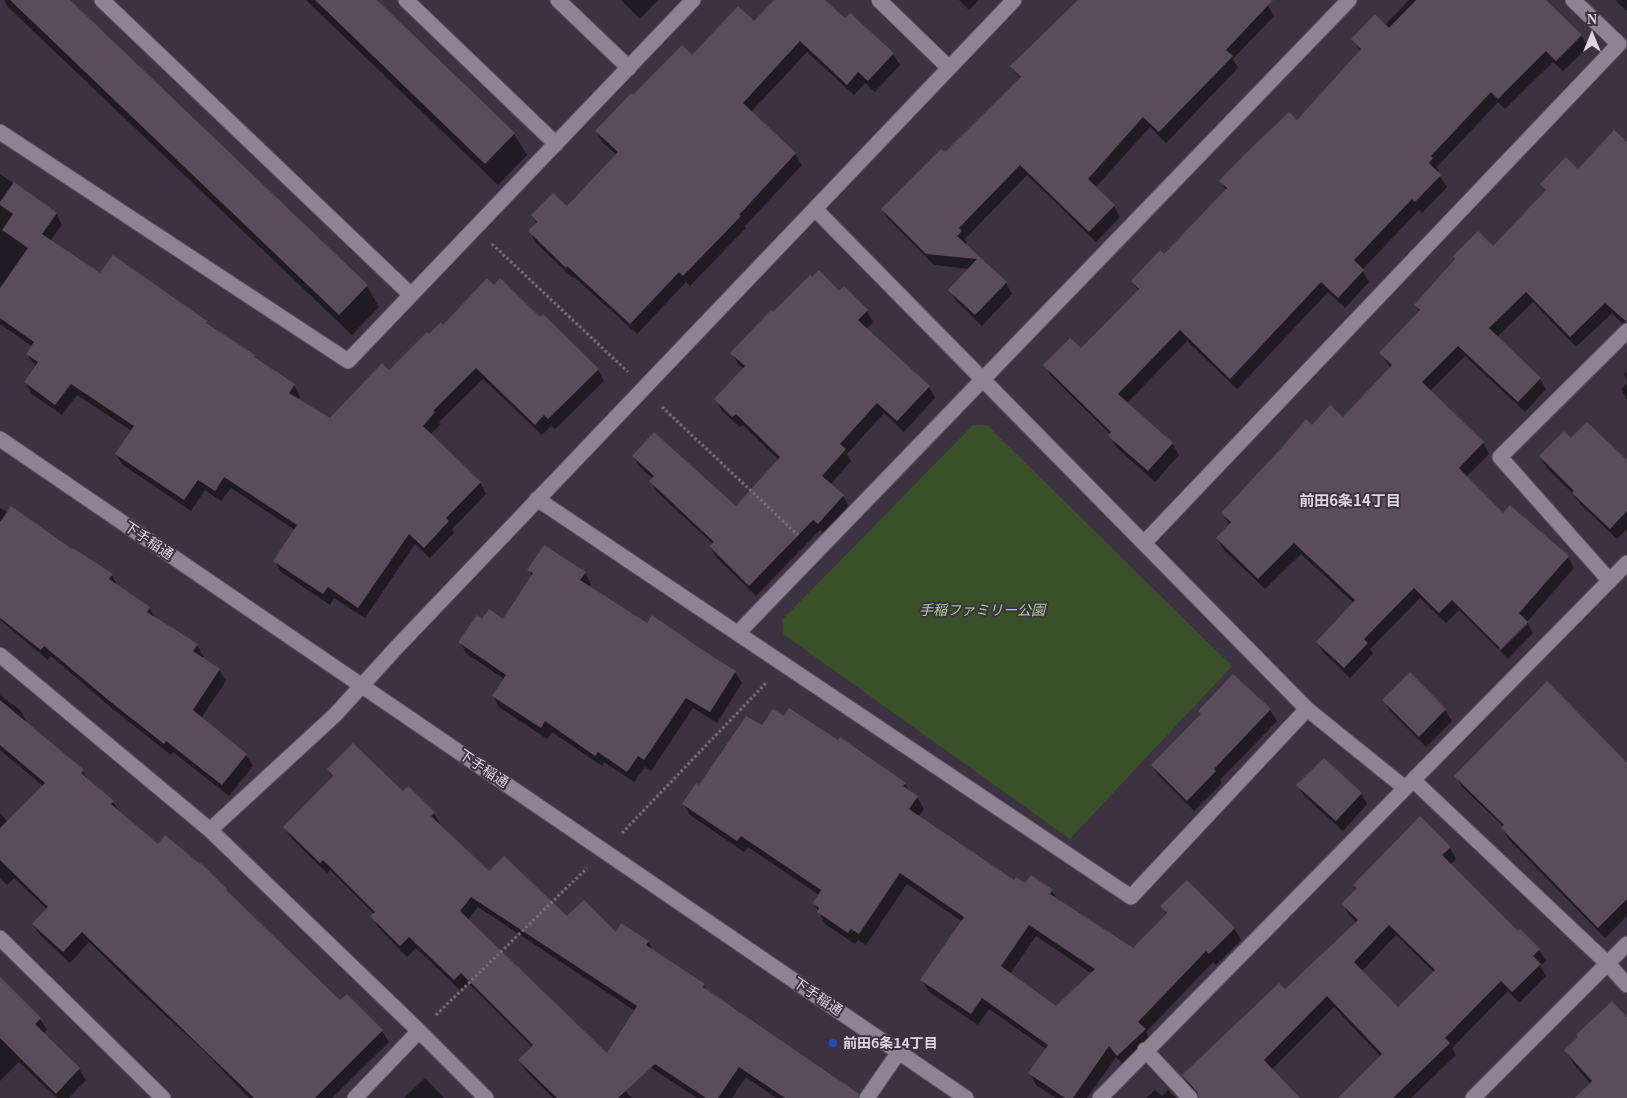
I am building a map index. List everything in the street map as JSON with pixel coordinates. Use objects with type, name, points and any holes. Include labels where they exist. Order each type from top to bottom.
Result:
[{"type":"street","points":[[102,0],[412,295]]},
{"type":"street","points":[[406,0],[556,144]]},
{"type":"street","points":[[558,0],[629,68]]},
{"type":"street","points":[[0,132],[348,361],[693,0]]},
{"type":"street","points":[[879,0],[949,68]]},
{"type":"street","points":[[210,830],[335,715],[537,499],[1014,0]]},
{"type":"street","points":[[738,633],[1349,0]]},
{"type":"street","points":[[1144,543],[1619,44],[1573,0]]},
{"type":"street","points":[[814,209],[1307,709],[1409,784],[1607,963],[1627,985]]},
{"type":"street","points":[[1610,580],[1500,457],[1627,331]]},
{"type":"street","name":"下手稲通","points":[[0,439],[362,684],[966,1098]]},
{"type":"street","points":[[537,499],[1131,897],[1307,709]]},
{"type":"street","points":[[1100,1098],[1145,1050],[1627,563]]},
{"type":"street","points":[[0,655],[210,830],[486,1098]]},
{"type":"street","points":[[0,938],[163,1098]]},
{"type":"street","points":[[1473,1098],[1627,944]]},
{"type":"street","points":[[355,1098],[419,1031]]},
{"type":"street","points":[[1145,1050],[1190,1098]]},
{"type":"street","points":[[867,1098],[899,1052]]},
{"type":"path","points":[[475,228],[628,372]]},
{"type":"path","points":[[662,407],[801,538]]},
{"type":"path","points":[[419,1031],[605,851],[784,664]]},
{"type":"green space","name":"手稲ファミリー公園","points":[[973,425],[987,425],[1232,666],[1070,839],[783,634],[782,620]]},
{"type":"building","points":[[10,0],[70,0],[368,285],[339,315]]},
{"type":"building","points":[[315,0],[377,0],[515,133],[485,164]]},
{"type":"building","points":[[774,0],[825,0],[845,18],[850,13],[894,53],[868,81],[858,72],[847,85],[800,41],[743,103],[796,153],[739,215],[741,216],[683,276],[679,272],[630,324],[567,266],[566,268],[528,231],[537,222],[531,215],[553,193],[567,206],[618,152],[595,131],[631,93],[633,95],[682,45],[692,55],[738,6],[754,21]]},
{"type":"building","points":[[1078,0],[1273,0],[1226,50],[1233,56],[1159,132],[1143,117],[1088,179],[1115,205],[1089,232],[1020,165],[959,228],[962,231],[957,236],[1007,282],[975,315],[948,290],[977,259],[926,254],[881,209],[941,149],[945,152],[1021,77],[1010,66]]},
{"type":"building","points":[[1416,0],[1546,0],[1582,35],[1556,61],[1546,51],[1498,99],[1491,92],[1431,156],[1433,158],[1429,163],[1441,175],[1415,202],[1412,199],[1354,260],[1364,270],[1338,298],[1321,282],[1230,379],[1180,330],[1118,394],[1173,443],[1148,471],[1108,436],[1111,432],[1043,365],[1070,338],[1081,348],[1139,289],[1131,281],[1160,250],[1164,254],[1227,188],[1219,181],[1289,112],[1297,120],[1361,49],[1351,39],[1375,14],[1389,28]]},
{"type":"building","points":[[1614,130],[1627,142],[1627,322],[1605,303],[1570,337],[1526,292],[1489,328],[1541,378],[1518,402],[1458,346],[1422,382],[1484,442],[1459,468],[1503,513],[1510,505],[1569,556],[1519,613],[1528,622],[1501,649],[1452,600],[1439,613],[1414,588],[1364,639],[1368,643],[1344,668],[1316,642],[1355,600],[1294,543],[1258,579],[1216,538],[1231,522],[1221,513],[1306,419],[1312,425],[1330,405],[1343,417],[1392,365],[1379,353],[1420,310],[1414,305],[1455,259],[1453,256],[1478,231],[1493,246],[1546,190],[1540,184],[1566,157],[1578,169]]},
{"type":"building","points":[[14,182],[57,213],[42,234],[100,273],[113,255],[207,321],[206,323],[295,384],[289,393],[330,418],[382,363],[389,370],[427,332],[429,334],[441,322],[443,325],[487,278],[494,285],[500,278],[540,317],[543,314],[599,369],[548,419],[544,415],[535,425],[476,368],[433,411],[435,412],[423,426],[481,482],[446,518],[449,521],[424,548],[409,534],[358,608],[328,587],[323,594],[273,561],[297,525],[224,477],[215,491],[198,480],[184,500],[115,454],[134,426],[71,384],[55,405],[24,382],[38,362],[26,354],[34,342],[0,318],[0,288],[28,248],[2,230],[13,214],[0,205],[0,202]]},
{"type":"building","points":[[819,270],[839,291],[844,286],[868,310],[858,320],[930,386],[897,421],[877,403],[840,444],[846,449],[822,476],[844,495],[818,524],[813,520],[749,586],[709,546],[714,542],[649,481],[654,476],[632,456],[654,432],[736,506],[780,457],[736,414],[732,417],[714,399],[745,366],[730,353],[771,310],[773,312],[810,275],[812,277]]},
{"type":"building","points":[[1587,422],[1627,460],[1627,511],[1610,529],[1572,493],[1574,491],[1539,456],[1564,431],[1571,438]]},
{"type":"building","points":[[11,506],[72,549],[113,574],[109,579],[150,607],[147,612],[198,644],[193,651],[220,669],[193,710],[247,754],[222,785],[166,741],[164,744],[44,646],[41,650],[0,618],[0,522]]},
{"type":"building","points":[[544,545],[586,572],[580,580],[647,623],[652,615],[736,671],[710,712],[686,698],[644,760],[638,756],[627,772],[598,752],[595,756],[545,721],[541,728],[492,696],[506,675],[458,642],[477,615],[482,619],[489,609],[503,619],[533,573],[527,570]]},
{"type":"building","points":[[1410,672],[1446,709],[1419,737],[1382,700]]},
{"type":"building","points":[[1233,674],[1271,709],[1214,769],[1216,771],[1187,801],[1151,765],[1201,714],[1198,711]]},
{"type":"building","points":[[1547,681],[1627,763],[1627,899],[1598,928],[1501,828],[1504,825],[1454,776]]},
{"type":"building","points":[[0,700],[84,770],[81,773],[114,801],[111,804],[158,844],[165,835],[201,863],[226,890],[340,1000],[347,994],[383,1030],[315,1098],[254,1098],[82,932],[63,952],[32,924],[48,907],[0,860],[0,828],[45,783],[0,745]]},
{"type":"building","points":[[789,708],[838,740],[840,737],[906,783],[903,786],[918,796],[909,809],[1014,880],[1016,877],[1025,883],[1031,875],[1053,890],[1050,894],[1133,948],[1167,913],[1160,906],[1187,880],[1235,928],[1209,954],[1206,951],[1138,1022],[1146,1029],[1117,1056],[1109,1046],[1073,1098],[1065,1098],[1028,1073],[1048,1045],[982,998],[971,1014],[920,980],[964,917],[900,873],[859,934],[851,929],[848,933],[817,912],[819,908],[813,903],[821,890],[741,836],[737,841],[682,804],[696,783],[699,785],[746,716],[762,725],[773,709],[784,716]],"holes":[[[1029,925],[1095,969],[1056,1006],[1001,966]]]},
{"type":"building","points":[[353,743],[403,791],[408,786],[435,812],[431,816],[489,871],[504,856],[567,916],[584,900],[616,932],[621,923],[649,941],[646,945],[705,984],[703,987],[859,1094],[858,1098],[785,1098],[739,1067],[718,1098],[706,1098],[655,1064],[618,1098],[557,1098],[518,1060],[533,1045],[461,973],[454,980],[409,937],[400,946],[370,916],[375,912],[323,860],[320,863],[283,827],[333,776],[327,769]],"holes":[[[471,897],[637,1006],[607,1053],[460,911]]]},
{"type":"building","points":[[1324,758],[1362,793],[1336,821],[1296,785]]},
{"type":"building","points":[[1420,816],[1451,847],[1442,855],[1518,931],[1520,929],[1540,949],[1533,956],[1541,964],[1512,992],[1501,981],[1445,1038],[1450,1043],[1393,1098],[1338,1098],[1382,1054],[1327,996],[1264,1060],[1300,1098],[1199,1098],[1197,1092],[1182,1075],[1279,983],[1285,989],[1358,920],[1341,904],[1357,888],[1353,885]],"holes":[[[1389,925],[1435,970],[1398,1007],[1354,962]]]},
{"type":"building","points":[[0,977],[41,1018],[35,1024],[80,1068],[56,1094],[0,1038]]},
{"type":"building","points":[[1612,1001],[1627,1017],[1627,1098],[1575,1098],[1592,1081],[1564,1050],[1578,1037],[1576,1035]]},
{"type":"place","name":"前田6条14丁目","points":[[833,1043]]},
{"type":"district","name":"前田6条14丁目","points":[[1350,500]]}]
